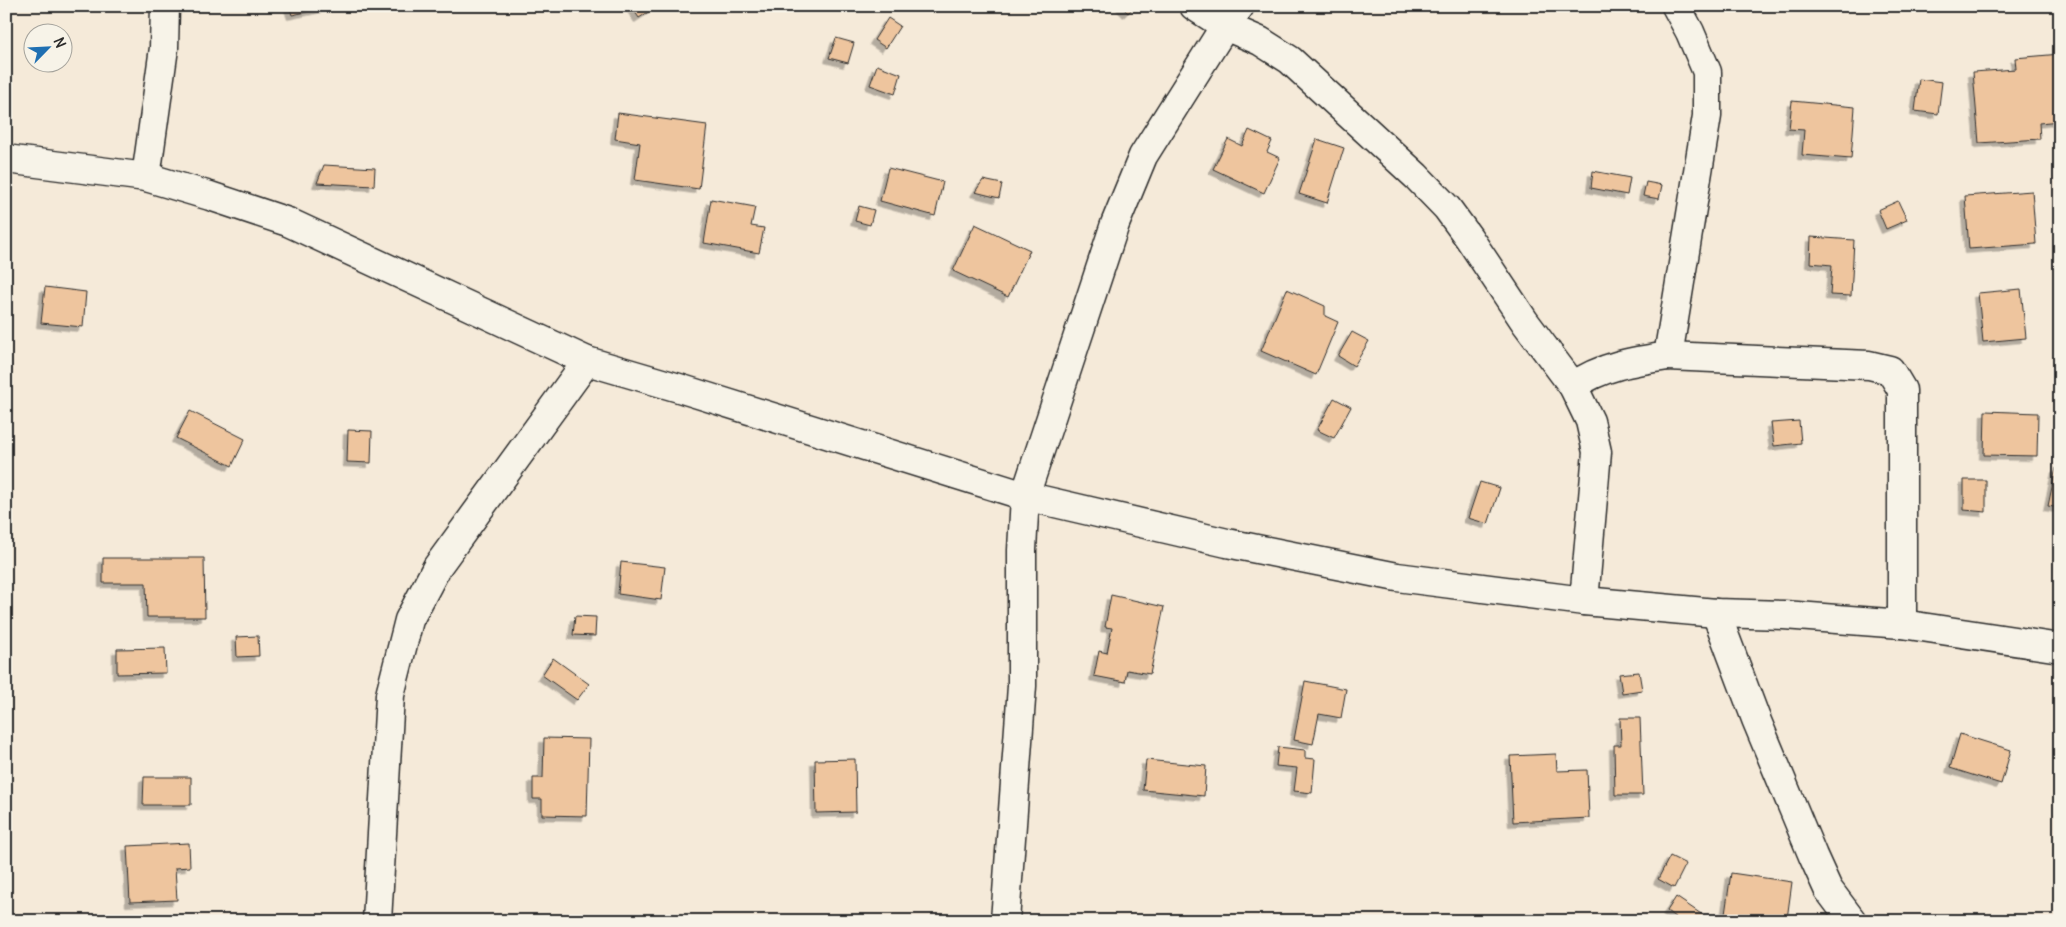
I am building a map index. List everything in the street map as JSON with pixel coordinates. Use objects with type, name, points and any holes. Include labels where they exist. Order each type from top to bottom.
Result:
[{"type":"street","points":[[146,177],[164,48],[166,6]]},
{"type":"street","points":[[1194,6],[1233,16],[1260,41],[1290,60],[1416,176],[1446,208],[1469,238],[1525,322],[1573,386],[1590,421],[1598,452],[1584,601]]},
{"type":"street","points":[[1668,356],[1707,116],[1707,72],[1690,32],[1676,6]]},
{"type":"street","points":[[1005,921],[1022,686],[1022,550],[1025,496],[1115,224],[1142,156],[1233,16]]},
{"type":"street","points":[[6,160],[146,177],[288,222],[587,362],[679,388],[1025,496],[1227,543],[1397,577],[1584,601],[1716,613],[1784,615],[1902,624],[2060,648]]},
{"type":"street","points":[[1573,386],[1590,374],[1610,367],[1668,356],[1870,365],[1890,370],[1902,390],[1902,624]]},
{"type":"street","points":[[377,921],[390,695],[409,620],[437,567],[587,362]]},
{"type":"street","points":[[1716,613],[1756,719],[1813,856],[1828,889],[1852,921]]},
{"type":"street","points":[[1828,889],[1867,921]]},
{"type":"building","points":[[289,6],[329,6],[330,7],[292,15]]},
{"type":"building","points":[[631,6],[652,6],[653,9],[639,18]]},
{"type":"building","points":[[1121,6],[1135,6],[1128,13]]},
{"type":"building","points":[[888,18],[900,26],[886,48],[874,40]]},
{"type":"building","points":[[836,38],[854,43],[848,63],[829,58]]},
{"type":"building","points":[[2060,54],[2060,121],[2039,123],[2040,139],[1979,143],[1973,72],[2016,69],[2015,58]]},
{"type":"building","points":[[877,65],[901,74],[895,94],[870,85]]},
{"type":"building","points":[[1919,79],[1942,82],[1938,114],[1915,111]]},
{"type":"building","points":[[1792,101],[1855,107],[1851,159],[1802,155],[1804,130],[1789,129]]},
{"type":"building","points":[[618,113],[707,125],[699,189],[635,180],[640,143],[615,139]]},
{"type":"building","points":[[1249,130],[1272,141],[1267,152],[1280,158],[1264,193],[1213,169],[1228,139],[1242,146]]},
{"type":"building","points":[[1317,139],[1344,148],[1327,203],[1299,194]]},
{"type":"building","points":[[324,165],[375,168],[374,186],[317,183]]},
{"type":"building","points":[[888,168],[943,182],[935,216],[880,201]]},
{"type":"building","points":[[1593,171],[1630,178],[1627,195],[1591,188]]},
{"type":"building","points":[[983,180],[1002,184],[999,198],[975,192]]},
{"type":"building","points":[[1646,182],[1662,185],[1659,199],[1643,196]]},
{"type":"building","points":[[2032,191],[2036,244],[1969,249],[1965,196]]},
{"type":"building","points":[[711,199],[755,207],[751,226],[764,228],[759,253],[704,243]]},
{"type":"building","points":[[1898,201],[1907,220],[1886,229],[1878,210]]},
{"type":"building","points":[[859,206],[874,210],[870,225],[855,221]]},
{"type":"building","points":[[975,224],[1030,250],[1008,297],[953,271]]},
{"type":"building","points":[[1811,237],[1854,240],[1851,296],[1830,295],[1832,265],[1810,263]]},
{"type":"building","points":[[45,287],[86,292],[83,327],[41,323]]},
{"type":"building","points":[[1287,289],[1325,306],[1325,316],[1338,322],[1316,375],[1261,351]]},
{"type":"building","points":[[2021,289],[2026,338],[1983,342],[1978,293]]},
{"type":"building","points":[[1352,332],[1369,341],[1354,366],[1338,356]]},
{"type":"building","points":[[1334,398],[1351,407],[1334,438],[1317,430]]},
{"type":"building","points":[[190,411],[245,439],[232,466],[176,438]]},
{"type":"building","points":[[1985,411],[2038,413],[2037,456],[1984,455]]},
{"type":"building","points":[[1799,421],[1801,443],[1774,446],[1771,423]]},
{"type":"building","points":[[348,430],[372,431],[371,463],[347,462]]},
{"type":"building","points":[[2056,468],[2060,469],[2060,508],[2048,506]]},
{"type":"building","points":[[1964,480],[1986,480],[1986,512],[1964,510]]},
{"type":"building","points":[[1480,482],[1500,488],[1488,524],[1468,518]]},
{"type":"building","points":[[103,558],[204,558],[205,617],[147,617],[146,583],[103,583]]},
{"type":"building","points":[[621,562],[665,567],[661,600],[618,594]]},
{"type":"building","points":[[1111,595],[1164,607],[1150,674],[1127,670],[1125,682],[1094,676],[1099,651],[1107,653],[1112,628],[1105,627]]},
{"type":"building","points":[[575,616],[596,617],[595,636],[573,635]]},
{"type":"building","points":[[258,636],[259,656],[237,657],[236,637]]},
{"type":"building","points":[[165,648],[166,673],[117,674],[117,649]]},
{"type":"building","points":[[553,658],[589,684],[577,700],[542,675]]},
{"type":"building","points":[[1639,672],[1642,690],[1622,693],[1619,674]]},
{"type":"building","points":[[1305,681],[1346,689],[1341,718],[1319,714],[1313,744],[1294,740]]},
{"type":"building","points":[[1620,718],[1640,718],[1643,795],[1615,795],[1614,745],[1621,745]]},
{"type":"building","points":[[1960,734],[2011,750],[2001,784],[1950,768]]},
{"type":"building","points":[[544,738],[589,739],[587,816],[542,815],[542,799],[533,799],[533,778],[543,778]]},
{"type":"building","points":[[1278,747],[1305,750],[1305,758],[1315,759],[1312,793],[1294,791],[1297,768],[1276,766]]},
{"type":"building","points":[[1556,754],[1557,771],[1587,770],[1589,818],[1513,822],[1510,756]]},
{"type":"building","points":[[855,759],[856,812],[816,813],[815,760]]},
{"type":"building","points":[[1146,760],[1206,766],[1204,796],[1143,790]]},
{"type":"building","points":[[144,777],[191,777],[191,805],[143,805]]},
{"type":"building","points":[[189,843],[190,867],[175,868],[177,900],[130,902],[127,846]]},
{"type":"building","points":[[1670,856],[1686,864],[1674,888],[1658,879]]},
{"type":"building","points":[[1731,873],[1792,882],[1787,919],[1769,916],[1768,921],[1724,921]]},
{"type":"building","points":[[1676,897],[1710,920],[1680,921],[1667,911]]}]
